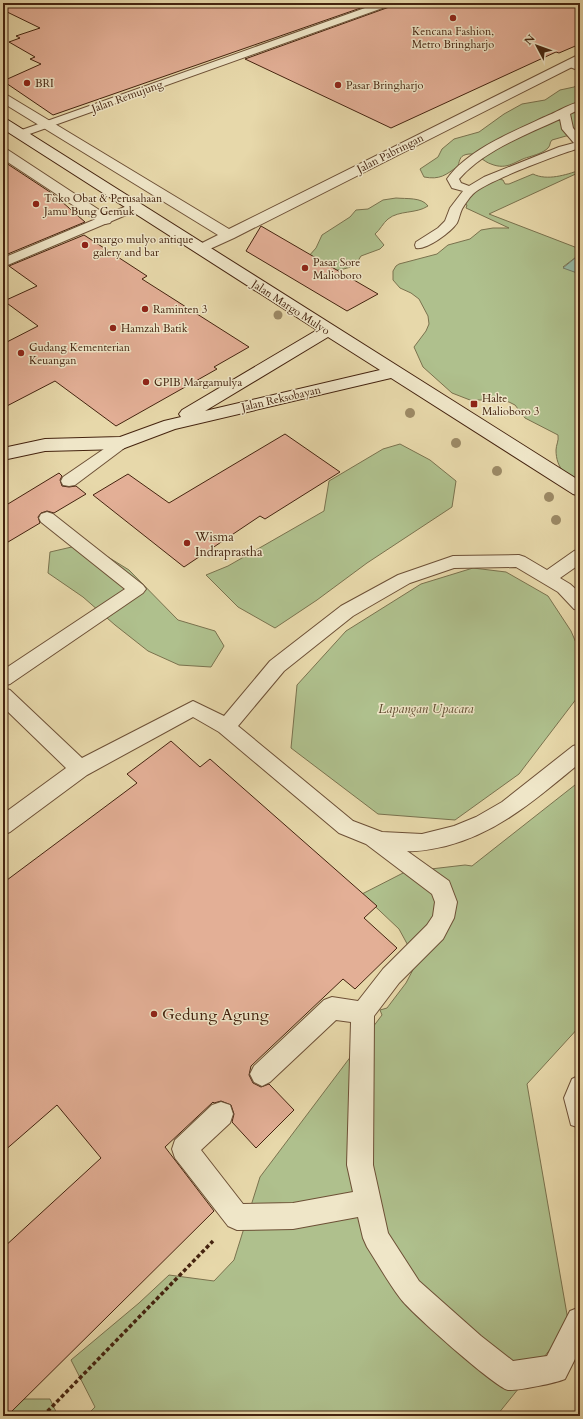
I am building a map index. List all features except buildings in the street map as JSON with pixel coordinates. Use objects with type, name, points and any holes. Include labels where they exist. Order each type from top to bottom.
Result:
[{"type":"street","name":"Jalan Pabringan","points":[[200,249],[576,63]]},
{"type":"street","points":[[3,98],[229,235]]},
{"type":"street","name":"Jalan Margo Mulyo","points":[[3,123],[580,490]]},
{"type":"street","points":[[3,153],[105,220]]},
{"type":"street","name":"Jalan Reksobayan","points":[[170,425],[328,330]]},
{"type":"street","name":"Jalan Reksobayan","points":[[3,454],[45,445],[122,443],[170,425],[393,372]]},
{"type":"lane","name":"Jalan Remujung","points":[[20,134],[388,3]]},
{"type":"lane","points":[[470,190],[456,185],[453,179],[457,173],[473,160],[580,105]]},
{"type":"lane","points":[[422,245],[442,231],[451,222],[456,208],[470,190],[488,180],[556,152],[580,144],[568,130],[564,113]]},
{"type":"lane","points":[[3,263],[134,207]]},
{"type":"lane","points":[[69,481],[122,443]]},
{"type":"lane","points":[[3,679],[137,589],[47,518]]},
{"type":"lane","points":[[548,578],[580,555]]},
{"type":"lane","points":[[226,727],[277,666],[348,611],[404,579],[453,562],[519,561],[564,588],[580,604]]},
{"type":"lane","points":[[3,695],[80,769]]},
{"type":"lane","points":[[3,826],[80,769],[193,708],[226,727],[346,827],[381,841],[422,843],[457,834],[509,808],[580,752]]},
{"type":"lane","points":[[373,838],[441,888],[446,902],[443,918],[435,932],[391,976],[362,1014],[360,1165],[376,1238],[410,1290],[471,1346],[509,1376],[555,1369],[580,1321]]},
{"type":"lane","points":[[262,1074],[332,1008],[362,1014]]},
{"type":"lane","points":[[580,1087],[576,1098],[580,1116]]},
{"type":"lane","points":[[221,1114],[184,1149],[237,1217],[293,1216],[368,1202]]},
{"type":"path","points":[[43,1416],[237,1217]]},
{"type":"green space","points":[[580,83],[580,136],[566,136],[552,140],[549,147],[539,154],[524,158],[507,166],[497,166],[488,163],[472,154],[464,155],[459,161],[458,166],[446,174],[434,178],[424,177],[420,169],[438,157],[442,149],[454,139],[479,132],[504,114],[522,104],[545,100],[560,90],[574,87]]},
{"type":"green space","points":[[580,170],[580,172],[489,214],[580,249],[580,254],[563,267],[580,274],[580,487],[563,472],[560,467],[556,457],[558,435],[525,418],[515,405],[509,402],[501,400],[470,400],[452,393],[423,367],[414,347],[426,331],[429,324],[428,316],[419,299],[400,288],[393,280],[393,271],[399,264],[437,254],[448,245],[470,239],[481,230],[509,228],[466,208],[467,205],[462,202],[488,183],[503,180],[505,184],[509,184],[533,174],[550,177]]},
{"type":"green space","points":[[396,198],[422,201],[428,206],[418,210],[397,214],[388,219],[375,234],[384,245],[380,249],[361,256],[353,266],[333,271],[308,257],[316,248],[322,235],[350,217],[356,210],[368,209],[383,200]]},
{"type":"green space","points":[[400,444],[430,460],[456,481],[452,507],[367,563],[317,600],[275,628],[238,607],[206,575],[228,566],[324,511],[329,481],[383,449]]},
{"type":"green space","points":[[76,546],[84,557],[108,557],[129,570],[178,620],[215,631],[224,646],[211,667],[179,665],[148,651],[83,597],[48,573],[50,552]]},
{"type":"green space","name":"Lapangan Upacara","points":[[473,568],[506,572],[548,596],[571,631],[580,652],[580,694],[519,774],[455,820],[378,814],[291,748],[297,685],[346,631],[421,584]]},
{"type":"green space","points":[[580,781],[580,1026],[527,1084],[569,1326],[498,1414],[499,1416],[86,1416],[95,1407],[71,1360],[139,1303],[169,1275],[214,1281],[234,1260],[260,1177],[382,1015],[380,1010],[387,1008],[406,983],[417,962],[399,929],[362,894],[405,872],[465,865],[472,866]]},
{"type":"green space","points":[[24,1399],[50,1399],[58,1416],[5,1416]]},
{"type":"shaded area","points":[[580,254],[580,274],[563,268]]},
{"type":"place","name":"Kencana Fashion, Metro Bringharjo","points":[[453,18]]},
{"type":"place","name":"BRI","points":[[27,83]]},
{"type":"place","name":"Pasar Bringharjo","points":[[338,85]]},
{"type":"place","name":"Toko Obat & Perusahaan Jamu Bung Gemuk","points":[[36,204]]},
{"type":"place","name":"margo mulyo antique galery and bar","points":[[85,245]]},
{"type":"place","name":"Pasar Sore Malioboro","points":[[305,268]]},
{"type":"place","name":"Raminten 3","points":[[145,309]]},
{"type":"place","name":"Hamzah Batik","points":[[113,328]]},
{"type":"place","name":"Gudang Kementerian Keuangan","points":[[21,353]]},
{"type":"place","name":"GPIB Margamulya","points":[[146,382]]},
{"type":"place","name":"Halte Malioboro 3","points":[[474,404]]},
{"type":"place","name":"Wisma Indraprastha","points":[[187,543]]},
{"type":"place","name":"Gedung Agung","points":[[154,1014]]}]
